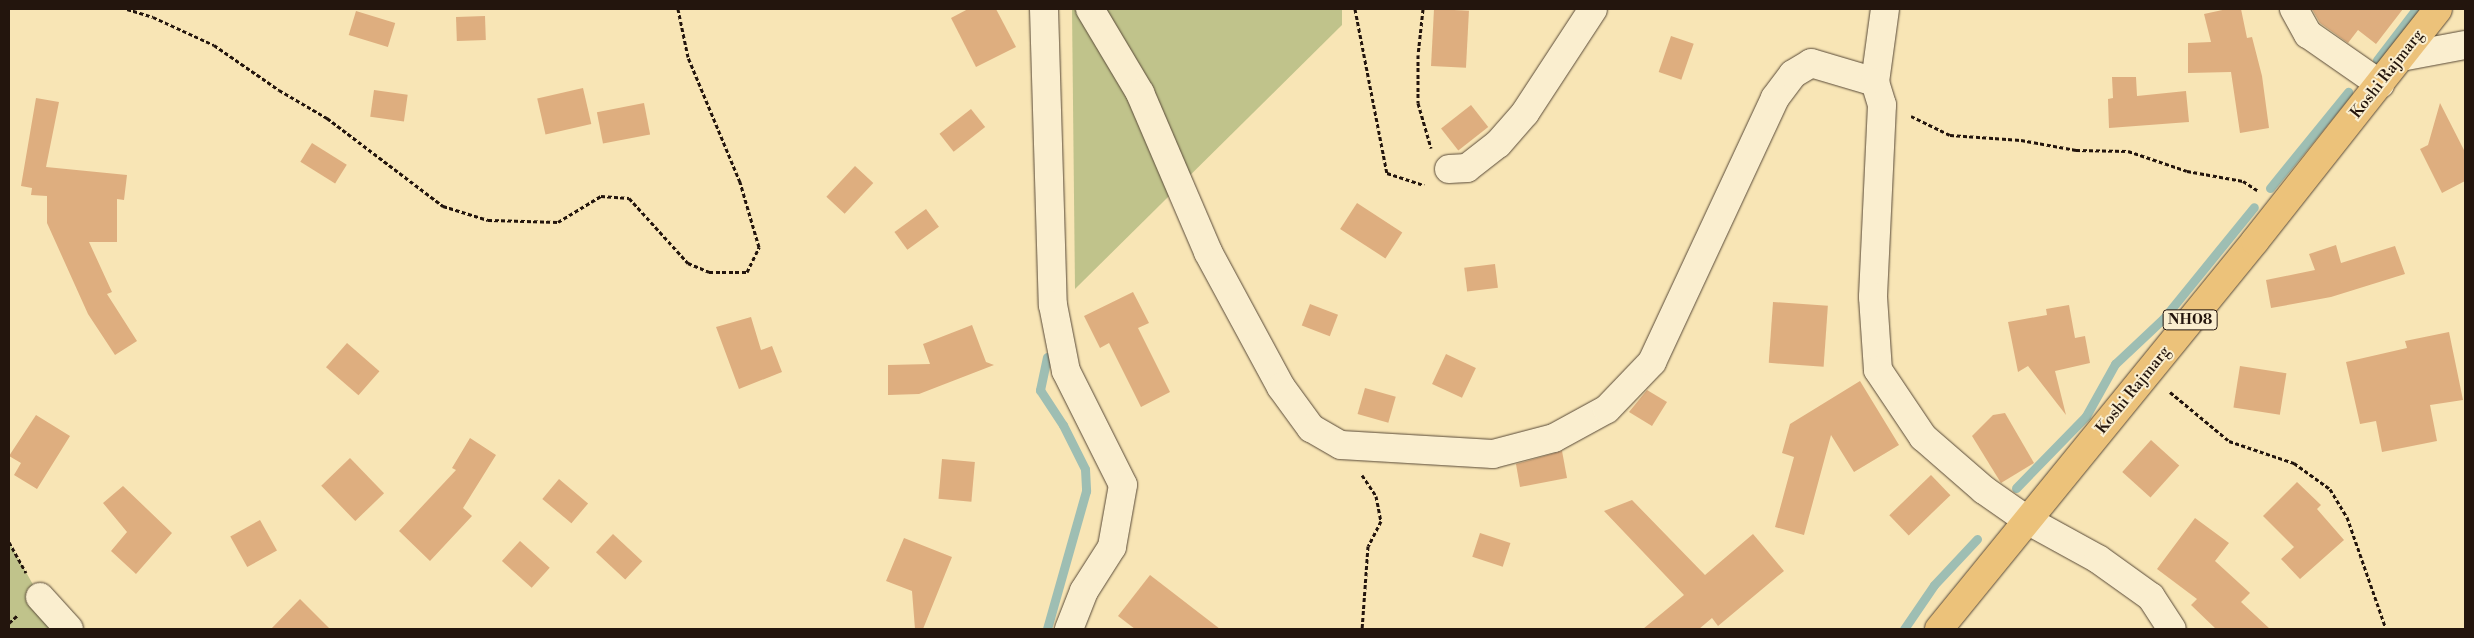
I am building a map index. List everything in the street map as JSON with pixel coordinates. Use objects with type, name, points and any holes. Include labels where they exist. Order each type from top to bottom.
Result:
[{"type":"main road","name":"Koshi Rajmarg","points":[[1939,629],[2283,207],[2438,9]]},
{"type":"street","points":[[1044,9],[1053,305],[1066,371],[1123,484],[1112,546],[1084,591],[1069,629]]},
{"type":"street","points":[[1090,9],[1140,93],[1208,252],[1281,387],[1311,428],[1341,445],[1493,454],[1554,438],[1607,409],[1652,362],[1775,98],[1794,74],[1811,63],[1879,94]]},
{"type":"street","points":[[1449,169],[1467,168],[1498,144],[1525,113],[1593,9]]},
{"type":"street","points":[[1885,9],[1879,94],[1873,298],[1878,370],[1923,437],[1984,490],[2027,520],[2098,559],[2151,597],[2172,629]]},
{"type":"street","points":[[2294,9],[2308,34],[2380,84]]},
{"type":"street","points":[[2401,57],[2465,45]]},
{"type":"street","points":[[40,598],[69,629]]},
{"type":"path","points":[[127,9],[153,17],[214,45],[279,90],[327,118],[443,206],[488,220],[558,222],[600,196],[629,198],[688,263],[709,272],[747,272],[759,248],[740,182],[688,57],[678,9]]},
{"type":"path","points":[[1356,9],[1387,173],[1427,186],[1449,169],[1429,146],[1418,104],[1418,55],[1423,9]]},
{"type":"path","points":[[1879,94],[1950,136],[2021,140],[2076,150],[2128,152],[2187,171],[2243,181],[2283,207]]},
{"type":"path","points":[[2148,372],[2181,404],[2229,441],[2294,463],[2330,489],[2347,517],[2386,629]]},
{"type":"path","points":[[1341,445],[1376,496],[1380,521],[1368,546],[1362,629]]},
{"type":"green space","points":[[1072,9],[1342,9],[1342,25],[1075,289]]},
{"type":"green space","points":[[9,542],[40,597],[69,629],[9,629]]},
{"type":"building","points":[[968,9],[996,9],[1016,47],[976,67],[951,18]]},
{"type":"building","points":[[1434,9],[1469,11],[1466,68],[1431,66]]},
{"type":"building","points":[[2227,9],[2241,9],[2247,38],[2252,37],[2262,76],[2269,128],[2240,133],[2231,72],[2188,73],[2188,43],[2211,42],[2204,14]]},
{"type":"building","points":[[2312,9],[2403,9],[2376,44],[2358,30],[2348,43],[2320,23]]},
{"type":"building","points":[[356,11],[395,23],[388,47],[349,35]]},
{"type":"building","points":[[485,16],[486,40],[457,41],[456,17]]},
{"type":"building","points":[[1671,36],[1694,44],[1681,80],[1659,72]]},
{"type":"building","points":[[2112,77],[2136,77],[2137,96],[2186,91],[2189,122],[2109,128],[2108,99],[2113,98]]},
{"type":"building","points":[[583,88],[591,124],[546,135],[537,99]]},
{"type":"building","points":[[374,90],[408,95],[404,121],[370,117]]},
{"type":"building","points":[[36,98],[59,102],[46,167],[127,175],[124,200],[117,199],[117,242],[89,242],[112,292],[107,294],[137,341],[115,355],[88,314],[47,223],[47,196],[31,195],[32,188],[21,186]]},
{"type":"building","points":[[644,103],[650,134],[603,144],[597,112]]},
{"type":"building","points":[[2440,103],[2465,152],[2465,181],[2442,193],[2420,149],[2428,145]]},
{"type":"building","points":[[1471,105],[1488,127],[1458,150],[1441,128]]},
{"type":"building","points":[[971,109],[985,127],[954,152],[939,134]]},
{"type":"building","points":[[312,143],[347,165],[335,183],[300,162]]},
{"type":"building","points":[[855,166],[873,183],[845,214],[826,197]]},
{"type":"building","points":[[1357,203],[1402,232],[1385,258],[1340,229]]},
{"type":"building","points":[[926,209],[939,227],[907,250],[894,232]]},
{"type":"building","points":[[2336,245],[2341,263],[2395,246],[2405,274],[2331,297],[2271,308],[2266,280],[2315,270],[2309,254]]},
{"type":"building","points":[[1495,264],[1498,288],[1467,292],[1464,268]]},
{"type":"building","points":[[1133,292],[1149,323],[1138,328],[1170,392],[1141,407],[1109,343],[1100,348],[1084,316]]},
{"type":"building","points":[[1773,302],[1828,306],[1824,367],[1769,363]]},
{"type":"building","points":[[1310,304],[1338,315],[1330,336],[1302,325]]},
{"type":"building","points":[[2069,305],[2075,338],[2085,336],[2090,363],[2055,371],[2066,415],[2028,366],[2018,372],[2008,322],[2047,315],[2046,309]]},
{"type":"building","points":[[751,317],[761,350],[772,346],[782,372],[739,389],[716,327]]},
{"type":"building","points":[[972,325],[986,362],[994,365],[919,394],[888,395],[888,365],[930,364],[923,344]]},
{"type":"building","points":[[2449,332],[2463,400],[2430,405],[2437,441],[2382,452],[2376,421],[2360,424],[2346,362],[2407,348],[2405,341]]},
{"type":"building","points":[[347,343],[379,371],[358,395],[326,367]]},
{"type":"building","points":[[1446,354],[1476,368],[1462,398],[1432,384]]},
{"type":"building","points":[[2240,366],[2286,373],[2280,415],[2233,407]]},
{"type":"building","points":[[1860,381],[1899,445],[1854,472],[1831,435],[1804,535],[1775,527],[1794,457],[1782,453],[1790,424]]},
{"type":"building","points":[[1365,388],[1396,397],[1388,423],[1358,414]]},
{"type":"building","points":[[1647,390],[1667,402],[1652,426],[1629,412]]},
{"type":"building","points":[[2005,413],[2034,463],[2001,483],[1972,436],[1993,415]]},
{"type":"building","points":[[36,415],[70,436],[37,489],[14,475],[21,463],[9,456]]},
{"type":"building","points":[[470,438],[496,455],[463,508],[472,516],[430,561],[399,531],[456,470],[452,468]]},
{"type":"building","points":[[2151,440],[2179,465],[2150,497],[2122,472]]},
{"type":"building","points":[[1562,451],[1567,478],[1520,487],[1516,464]]},
{"type":"building","points":[[350,458],[384,493],[355,521],[321,486]]},
{"type":"building","points":[[942,459],[975,462],[971,502],[939,499]]},
{"type":"building","points":[[1931,475],[1950,495],[1909,535],[1889,515]]},
{"type":"building","points":[[559,479],[588,503],[571,523],[542,499]]},
{"type":"building","points":[[2297,482],[2321,505],[2317,509],[2344,540],[2300,579],[2281,559],[2294,547],[2263,516]]},
{"type":"building","points":[[123,486],[172,533],[136,574],[111,551],[127,532],[103,503]]},
{"type":"building","points":[[1632,500],[1705,575],[1753,534],[1784,571],[1718,626],[1712,618],[1699,629],[1643,629],[1684,595],[1604,511]]},
{"type":"building","points":[[2195,518],[2229,543],[2215,561],[2250,593],[2241,602],[2270,629],[2216,629],[2191,605],[2197,599],[2157,569]]},
{"type":"building","points":[[260,520],[277,551],[247,567],[230,536]]},
{"type":"building","points":[[1480,533],[1510,543],[1503,567],[1472,557]]},
{"type":"building","points":[[613,534],[642,561],[625,580],[596,552]]},
{"type":"building","points":[[904,538],[952,557],[923,629],[915,629],[912,591],[886,581]]},
{"type":"building","points":[[520,541],[550,568],[532,588],[502,561]]},
{"type":"building","points":[[1150,575],[1220,629],[1135,629],[1118,616]]},
{"type":"building","points":[[300,599],[330,629],[271,629]]},
{"type":"waterway","points":[[2377,60],[2416,9]]},
{"type":"waterway","points":[[2270,188],[2348,92]]},
{"type":"waterway","points":[[2016,488],[2086,416],[2115,364],[2163,319],[2254,207]]},
{"type":"waterway","points":[[1047,357],[1040,390],[1063,425],[1085,469],[1086,491],[1047,629]]},
{"type":"waterway","points":[[1904,629],[1934,585],[1977,539]]}]
